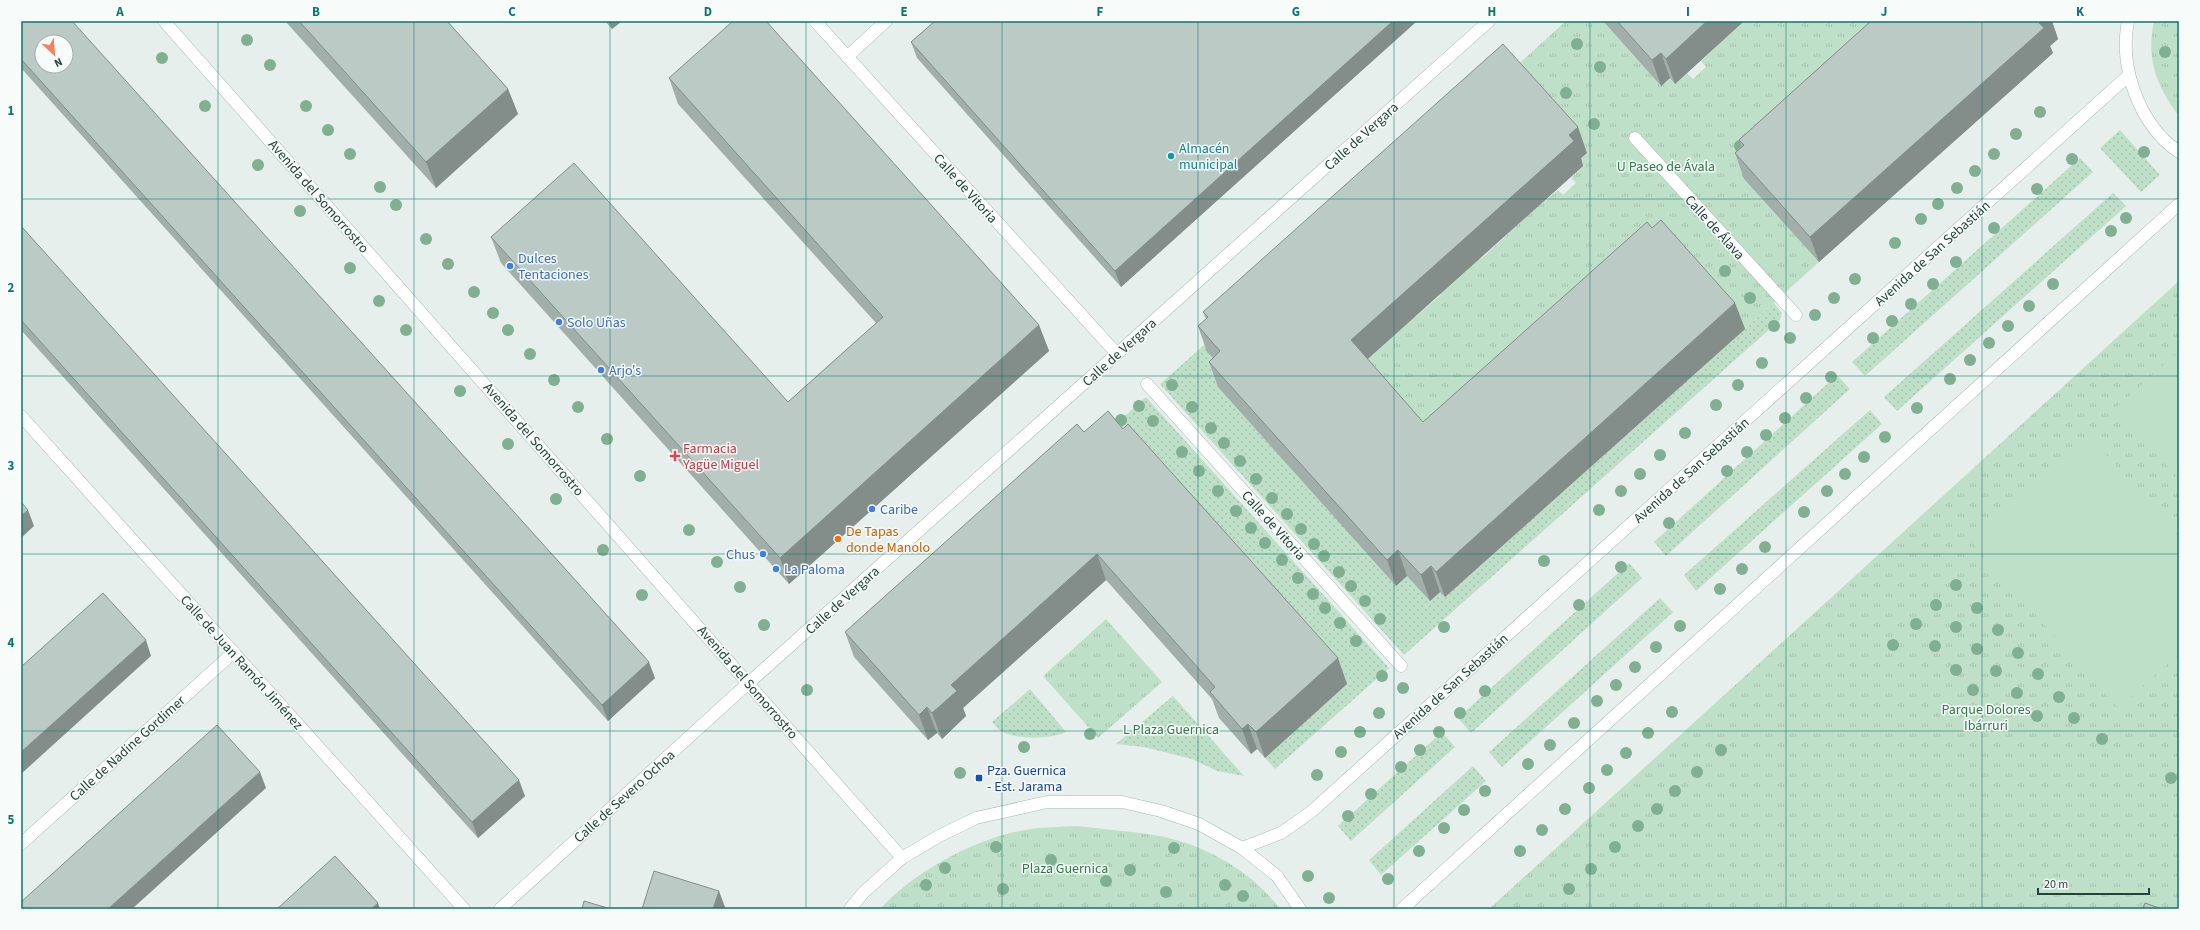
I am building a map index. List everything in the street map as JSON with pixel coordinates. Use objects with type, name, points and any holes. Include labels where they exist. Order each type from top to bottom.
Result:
[{"type":"street","name":"Avenida del Somorrostro","points":[[164,21],[749,682],[902,858]]},
{"type":"street","name":"Calle de Vitoria","points":[[815,21],[1117,354]]},
{"type":"street","points":[[848,57],[886,21]]},
{"type":"street","name":"Calle de Vergara","points":[[749,682],[1490,21]]},
{"type":"street","points":[[2128,21],[2126,32],[2129,75],[2136,96],[2146,116],[2160,134],[2179,152]]},
{"type":"street","name":"Avenida de San Sebastián","points":[[1242,848],[1281,833],[1311,812],[2129,75]]},
{"type":"street","name":"Calle de Álava","points":[[1635,138],[1796,315]]},
{"type":"street","points":[[1402,909],[2179,204]]},
{"type":"street","name":"Calle de Vitoria","points":[[1147,384],[1401,666]]},
{"type":"street","name":"Calle de Juan Ramón Jiménez","points":[[21,416],[464,909]]},
{"type":"street","name":"Calle de Nadine Gordimer","points":[[21,844],[234,652]]},
{"type":"street","name":"Calle de Severo Ochoa","points":[[500,909],[749,682]]},
{"type":"street","points":[[850,909],[863,893],[902,858],[939,836],[976,818],[1047,802],[1122,802],[1161,811],[1199,824],[1242,848],[1277,876],[1300,909]]},
{"type":"green space","name":"U Paseo de Ávala","points":[[1566,21],[1603,21],[1661,86],[1670,78],[1675,84],[1687,73],[1693,79],[1706,67],[1701,61],[1713,50],[1708,44],[1734,21],[1942,21],[1744,179],[1766,203],[1774,197],[1799,220],[1789,229],[1819,262],[1745,329],[1715,296],[1435,446],[1362,364],[1375,353],[1370,348],[1409,312],[1415,317],[1441,295],[1435,288],[1475,253],[1481,259],[1507,235],[1540,195],[1545,201],[1558,190],[1563,195],[1576,183],[1571,178],[1583,166],[1578,161],[1587,153],[1513,69]]},
{"type":"green space","points":[[2154,21],[2179,21],[2179,116],[2164,94],[2155,72],[2151,48]]},
{"type":"green space","points":[[2120,130],[2160,175],[2141,192],[2100,148]]},
{"type":"green space","points":[[2080,158],[2093,172],[1865,376],[1852,362]]},
{"type":"green space","points":[[2113,193],[2126,206],[1897,411],[1884,397]]},
{"type":"green space","name":"Parque Dolores Ibárruri","points":[[2179,281],[2179,909],[1489,909]]},
{"type":"green space","points":[[1774,303],[1782,313],[1780,320],[1404,655],[1160,384],[1212,338],[1230,377],[1396,586],[1407,576],[1440,592],[1445,597]]},
{"type":"green space","points":[[2179,351],[2179,479],[2116,408]]},
{"type":"green space","points":[[1837,375],[1850,389],[1666,556],[1654,542]]},
{"type":"green space","points":[[1146,397],[1389,668],[1275,769],[1265,758],[1290,736],[1305,703],[1314,713],[1347,684],[1087,450]]},
{"type":"green space","points":[[1870,410],[1882,424],[1696,591],[1684,575]]},
{"type":"green space","points":[[2088,434],[2179,537],[2179,654],[2118,708],[1968,538]]},
{"type":"green space","points":[[1629,563],[1642,578],[1471,733],[1458,718]]},
{"type":"green space","points":[[1660,598],[1673,612],[1502,767],[1489,752]]},
{"type":"green space","points":[[1106,619],[1162,682],[1098,738],[1043,676]]},
{"type":"green space","points":[[1030,689],[1066,732],[1052,736],[1034,738],[1015,736],[1001,731],[992,722]]},
{"type":"green space","name":"L Plaza Guernica","points":[[1173,696],[1244,776],[1217,771],[1192,759],[1144,747],[1116,744]]},
{"type":"green space","points":[[1442,732],[1455,747],[1351,841],[1338,826]]},
{"type":"green space","points":[[1473,766],[1486,781],[1381,875],[1369,860]]},
{"type":"green space","name":"Plaza Guernica","points":[[1076,826],[1154,835],[1190,844],[1224,860],[1240,871],[1255,882],[1280,909],[880,909],[895,894],[932,867],[974,845],[1018,831]]},
{"type":"building","points":[[21,21],[72,21],[649,662],[602,705],[34,74],[74,74],[74,34],[34,34],[34,73],[21,59]]},
{"type":"building","points":[[299,21],[447,21],[508,89],[426,162]]},
{"type":"building","points":[[733,21],[766,21],[1039,325],[780,558],[491,237],[574,163],[788,402],[883,317],[669,78]]},
{"type":"building","name":"Almacén municipal","points":[[935,21],[1393,21],[1115,271],[911,42]]},
{"type":"building","points":[[1617,21],[1707,21],[1666,59],[1661,53],[1652,60]]},
{"type":"building","points":[[1871,21],[2041,21],[2039,23],[2044,28],[1810,237],[1735,153],[1744,145],[1739,140]]},
{"type":"building","points":[[1503,44],[1578,127],[1569,135],[1574,141],[1351,340],[1423,422],[1647,222],[1652,228],[1661,220],[1735,303],[1436,572],[1431,566],[1421,575],[1398,550],[1387,560],[1209,362],[1220,351],[1198,326],[1208,317],[1203,312]]},
{"type":"building","points":[[21,226],[519,780],[472,822],[21,320]]},
{"type":"building","points":[[1108,411],[1123,429],[1128,424],[1338,658],[1256,732],[1248,724],[1242,729],[1210,692],[1215,687],[1097,554],[951,685],[957,691],[932,713],[927,707],[919,715],[845,632],[1077,424],[1084,432]]},
{"type":"building","points":[[21,502],[28,510],[21,516]]},
{"type":"building","points":[[103,593],[146,640],[21,752],[21,667]]},
{"type":"building","points":[[217,725],[260,772],[108,909],[21,909],[21,902]]},
{"type":"building","points":[[335,856],[378,903],[371,909],[277,909]]},
{"type":"building","points":[[654,871],[719,891],[713,909],[642,909]]},
{"type":"building","points":[[584,901],[611,909],[582,909]]},
{"type":"building","points":[[2145,903],[2162,909],[2143,909]]},
{"type":"place","name":"Almacén municipal","points":[[1171,156]]},
{"type":"place","name":"Dulces Tentaciones","points":[[510,266]]},
{"type":"place","name":"Solo Uñas","points":[[559,322]]},
{"type":"place","name":"Arjo's","points":[[601,370]]},
{"type":"place","name":"Farmacia Yagüe Miguel","points":[[675,456]]},
{"type":"place","name":"Caribe","points":[[872,509]]},
{"type":"place","name":"De Tapas donde Manolo","points":[[838,539]]},
{"type":"place","name":"Chus","points":[[763,554]]},
{"type":"place","name":"La Paloma","points":[[776,569]]},
{"type":"place","name":"Pza. Guernica - Est. Jarama","points":[[979,778]]}]
